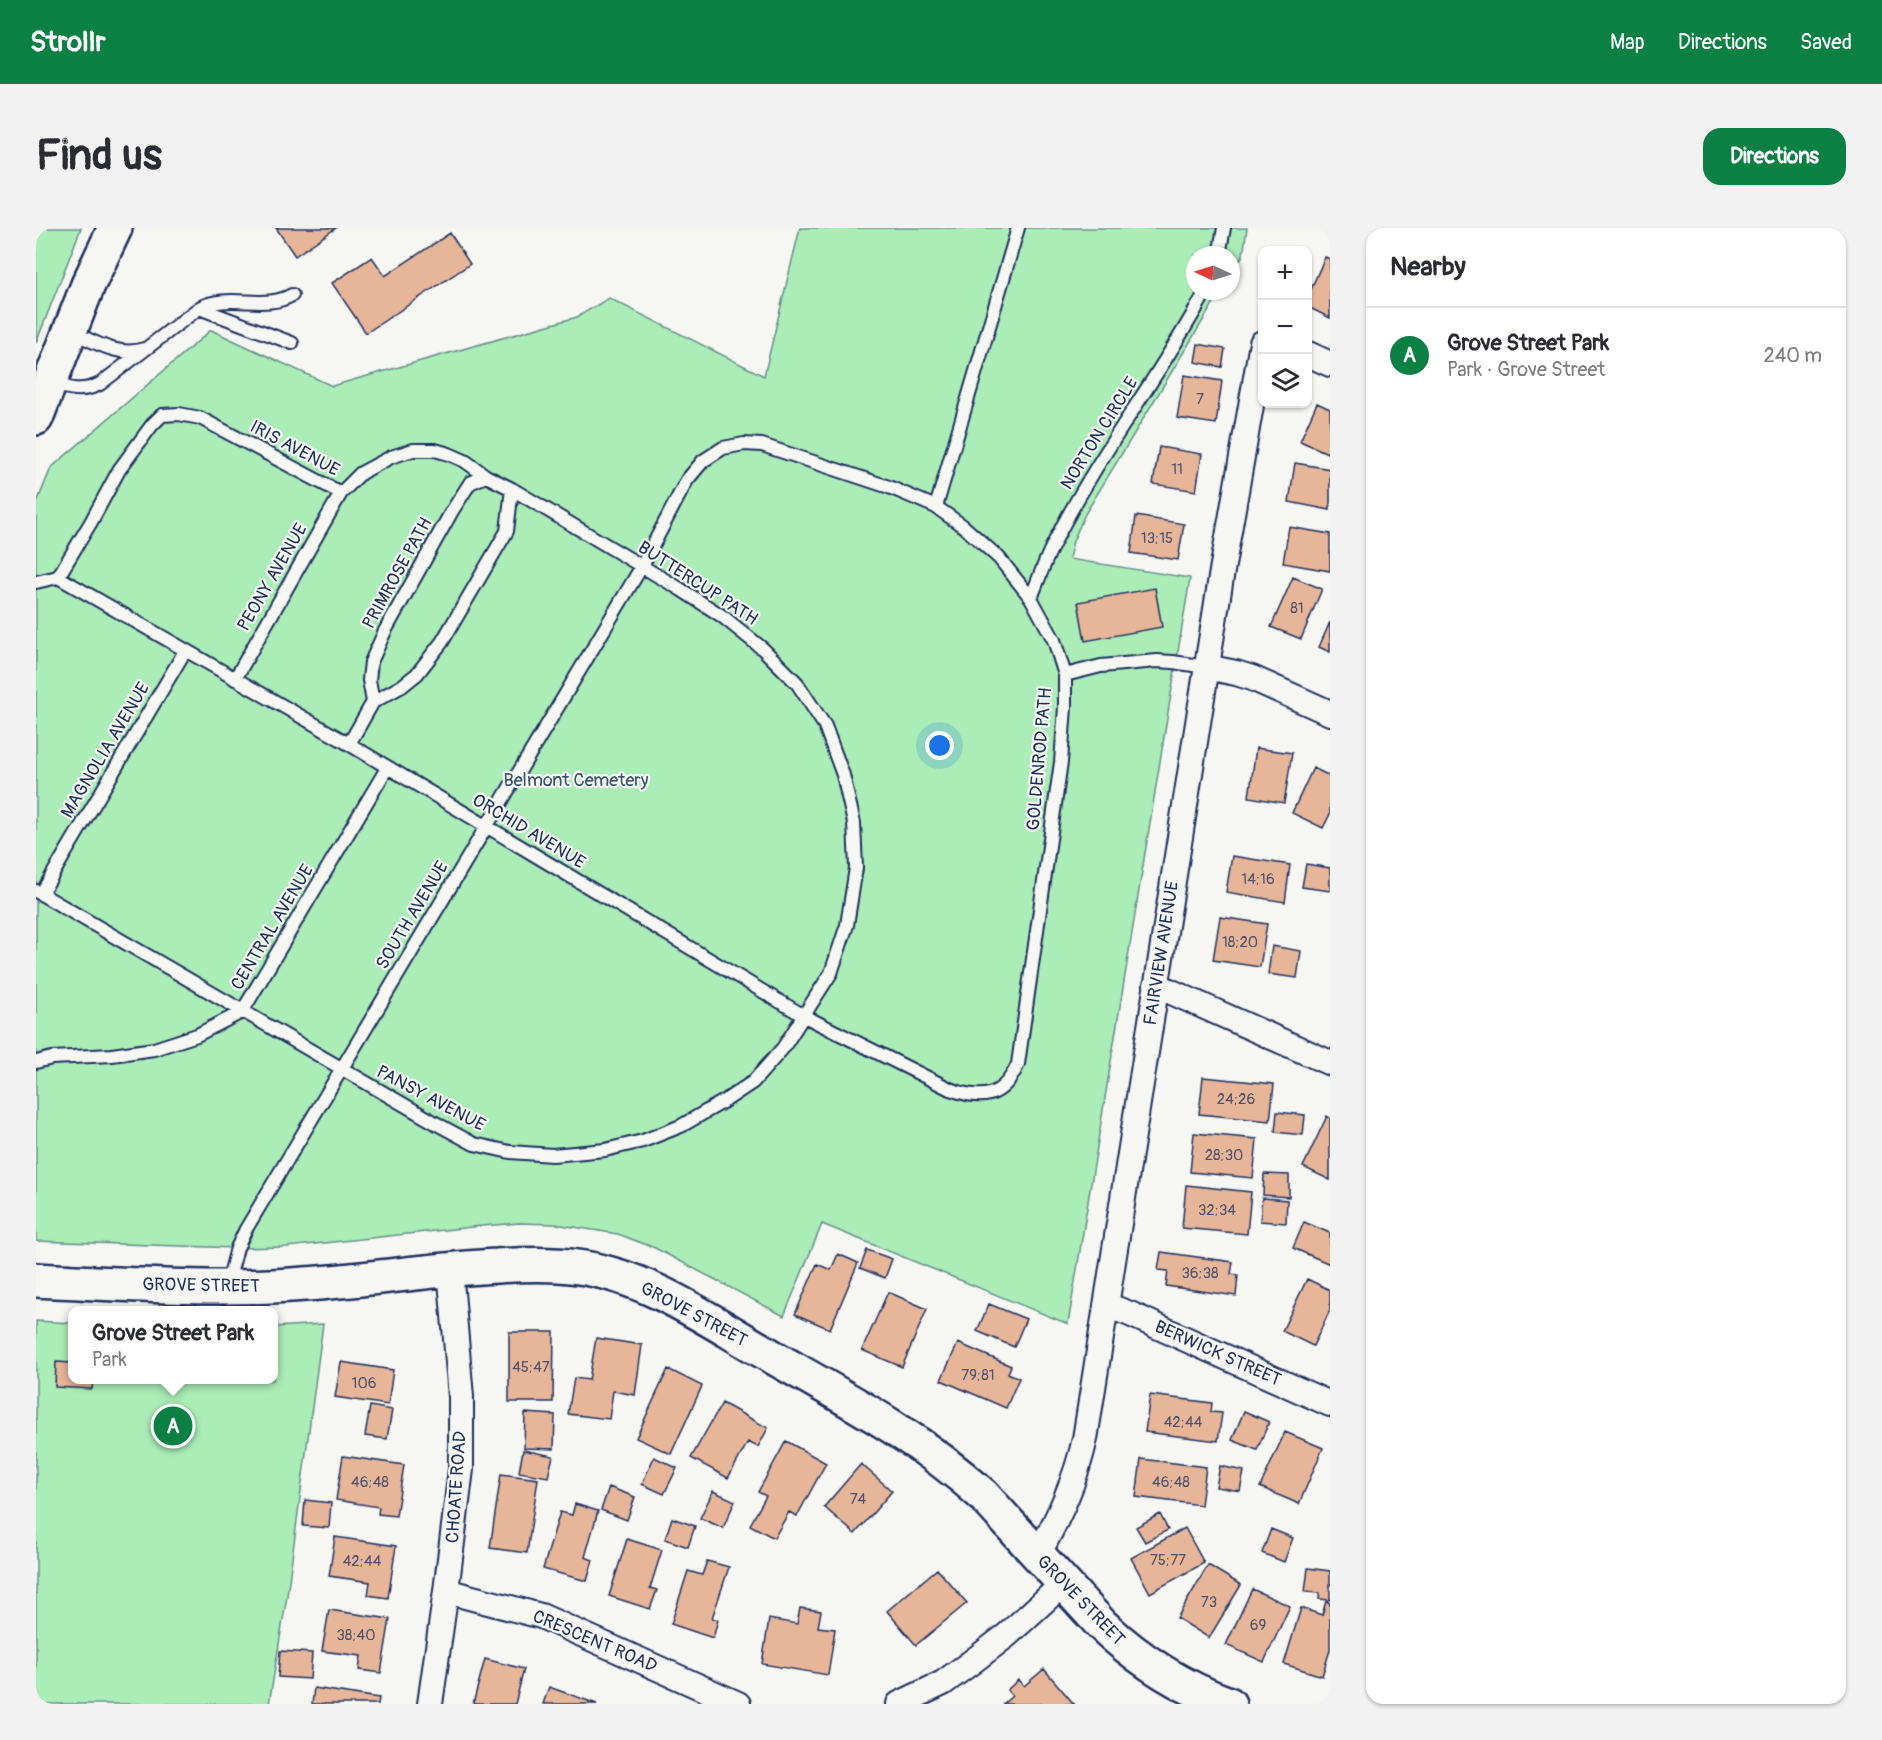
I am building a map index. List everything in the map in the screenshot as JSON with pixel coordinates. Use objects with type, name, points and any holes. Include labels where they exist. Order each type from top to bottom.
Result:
[{"type":"street","points":[[36,418],[88,285],[115,228]]},
{"type":"street","name":"FAIRVIEW AVENUE","points":[[1038,1555],[1063,1509],[1078,1468],[1085,1439],[1206,668],[1261,354]]},
{"type":"street","points":[[1312,356],[1330,364]]},
{"type":"street","points":[[1206,668],[1252,678],[1330,713]]},
{"type":"street","points":[[1156,985],[1330,1063]]},
{"type":"street","name":"GROVE STREET","points":[[36,1280],[226,1287],[308,1284],[450,1269],[533,1264],[582,1267],[625,1280],[673,1300],[886,1422],[924,1448],[983,1495],[1102,1625],[1133,1653],[1171,1678],[1227,1704]]},
{"type":"street","name":"CHOATE ROAD","points":[[430,1704],[447,1592],[461,1468],[461,1397],[450,1269]]},
{"type":"street","name":"BERWICK STREET","points":[[1106,1305],[1330,1404]]},
{"type":"street","points":[[899,1704],[943,1683],[973,1661],[1007,1635],[1064,1583]]},
{"type":"street","name":"CRESCENT ROAD","points":[[447,1592],[541,1616],[738,1704]]},
{"type":"lane","points":[[936,507],[1018,228]]},
{"type":"lane","points":[[1221,246],[1224,228]]},
{"type":"lane","points":[[49,382],[75,390],[92,388],[199,308],[219,301],[273,301],[292,295]]},
{"type":"lane","name":"NORTON CIRCLE","points":[[1031,598],[1051,548],[1081,494],[1201,300]]},
{"type":"lane","points":[[199,308],[292,343]]},
{"type":"lane","points":[[69,331],[125,352],[148,347]]},
{"type":"lane","name":"IRIS AVENUE","points":[[58,577],[119,470],[162,415],[179,414],[200,418],[341,493],[361,472],[391,457],[412,450],[435,450],[449,454],[512,489]]},
{"type":"lane","name":"GOLDENROD PATH","points":[[642,566],[687,480],[703,461],[723,448],[744,444],[762,445],[889,487],[936,507],[963,526],[999,558],[1031,598],[1054,640],[1065,675],[1061,762],[1021,1054],[1014,1074],[999,1090],[990,1095]]},
{"type":"lane","name":"PRIMROSE PATH","points":[[374,702],[369,680],[371,662],[385,630],[470,483],[486,476]]},
{"type":"lane","points":[[349,744],[374,702],[402,686],[417,674],[442,642],[507,531],[512,489]]},
{"type":"lane","name":"BUTTERCUP PATH","points":[[512,489],[722,616],[763,648],[797,683],[825,726],[843,775],[854,823],[856,868],[847,925],[831,973],[804,1016]]},
{"type":"lane","name":"PEONY AVENUE","points":[[235,679],[341,493]]},
{"type":"lane","name":"SOUTH AVENUE","points":[[226,1287],[237,1248],[246,1229],[642,566]]},
{"type":"lane","points":[[36,582],[58,577]]},
{"type":"lane","name":"ORCHID AVENUE","points":[[58,577],[349,744],[804,1016],[950,1089],[969,1095],[990,1095]]},
{"type":"lane","name":"MAGNOLIA AVENUE","points":[[39,892],[185,651]]},
{"type":"lane","points":[[1065,675],[1094,668],[1157,661],[1206,668]]},
{"type":"lane","name":"CENTRAL AVENUE","points":[[36,1062],[51,1058],[112,1055],[154,1049],[197,1035],[242,1012],[387,768]]},
{"type":"lane","name":"PANSY AVENUE","points":[[39,892],[341,1070],[474,1144],[510,1152],[553,1155],[605,1150],[643,1141],[681,1126],[753,1082],[783,1048],[804,1016]]},
{"type":"green space","points":[[36,228],[81,228],[36,343]]},
{"type":"green space","name":"Belmont Cemetery","points":[[800,228],[1247,228],[1243,255],[1240,260],[1240,246],[1186,246],[1186,300],[1216,300],[1085,514],[1073,541],[1069,559],[1190,578],[1068,1324],[822,1224],[784,1316],[655,1248],[618,1234],[555,1224],[519,1223],[481,1226],[287,1247],[237,1248],[36,1241],[36,505],[51,468],[211,330],[332,386],[577,317],[609,298],[764,376]]},
{"type":"green space","points":[[36,1321],[68,1323],[68,1384],[278,1384],[278,1327],[323,1324],[287,1596],[269,1704],[36,1704]]},
{"type":"building","points":[[276,228],[336,228],[295,256]]},
{"type":"building","points":[[450,233],[470,264],[366,333],[332,283],[372,257],[385,276]]},
{"type":"building","points":[[1325,257],[1330,259],[1330,318],[1312,309],[1312,287]]},
{"type":"building","points":[[1198,344],[1225,349],[1222,367],[1195,362]]},
{"type":"building","points":[[1184,375],[1222,381],[1216,424],[1177,418]]},
{"type":"building","points":[[1317,403],[1330,409],[1330,454],[1300,441]]},
{"type":"building","points":[[1159,447],[1202,454],[1196,491],[1153,484]]},
{"type":"building","points":[[1295,463],[1330,469],[1330,510],[1289,502]]},
{"type":"building","points":[[1136,516],[1184,524],[1178,560],[1131,553]]},
{"type":"building","points":[[1289,527],[1330,534],[1330,571],[1283,563]]},
{"type":"building","points":[[1293,577],[1322,589],[1301,639],[1271,627]]},
{"type":"building","points":[[1155,588],[1162,627],[1085,641],[1078,602]]},
{"type":"building","points":[[1330,622],[1330,652],[1319,647]]},
{"type":"building","points":[[1256,748],[1292,753],[1284,803],[1249,797]]},
{"type":"building","points":[[1313,768],[1330,776],[1330,814],[1323,828],[1292,813]]},
{"type":"building","points":[[1232,856],[1290,865],[1285,902],[1226,892]]},
{"type":"building","points":[[1306,864],[1330,868],[1330,891],[1302,887]]},
{"type":"building","points":[[1220,917],[1267,924],[1260,967],[1213,960]]},
{"type":"building","points":[[1272,946],[1301,951],[1297,978],[1268,974]]},
{"type":"building","points":[[1203,1077],[1274,1084],[1270,1121],[1199,1114]]},
{"type":"building","points":[[1277,1112],[1305,1115],[1303,1135],[1275,1132]]},
{"type":"building","points":[[1327,1116],[1330,1118],[1330,1180],[1303,1167]]},
{"type":"building","points":[[1194,1133],[1257,1139],[1253,1178],[1190,1172]]},
{"type":"building","points":[[1264,1174],[1289,1175],[1289,1197],[1263,1195]]},
{"type":"building","points":[[1186,1185],[1251,1192],[1247,1234],[1182,1228]]},
{"type":"building","points":[[1262,1198],[1287,1200],[1286,1223],[1260,1221]]},
{"type":"building","points":[[1304,1222],[1330,1233],[1330,1264],[1293,1248]]},
{"type":"building","points":[[867,1250],[892,1259],[885,1278],[860,1268]]},
{"type":"building","points":[[1161,1252],[1233,1262],[1231,1274],[1238,1275],[1236,1296],[1166,1286],[1168,1271],[1158,1270]]},
{"type":"building","points":[[838,1254],[858,1263],[830,1329],[795,1314],[817,1264],[831,1270]]},
{"type":"building","points":[[1307,1279],[1330,1290],[1330,1310],[1313,1346],[1282,1331]]},
{"type":"building","points":[[888,1292],[927,1309],[902,1367],[862,1350]]},
{"type":"building","points":[[989,1304],[1026,1319],[1014,1347],[977,1331]]},
{"type":"building","points":[[509,1332],[554,1332],[553,1402],[509,1402]]},
{"type":"building","points":[[596,1338],[642,1345],[635,1395],[613,1391],[609,1419],[568,1414],[574,1378],[589,1380]]},
{"type":"building","points":[[958,1343],[1011,1366],[1008,1373],[1019,1378],[1006,1408],[941,1380]]},
{"type":"building","points":[[56,1362],[68,1363],[68,1384],[93,1384],[92,1389],[55,1387]]},
{"type":"building","points":[[341,1362],[393,1370],[388,1405],[335,1397]]},
{"type":"building","points":[[668,1369],[702,1386],[671,1454],[636,1438]]},
{"type":"building","points":[[1150,1395],[1212,1403],[1211,1412],[1222,1413],[1218,1441],[1145,1432]]},
{"type":"building","points":[[722,1403],[768,1428],[758,1447],[748,1442],[728,1478],[691,1458]]},
{"type":"building","points":[[370,1406],[392,1410],[387,1439],[365,1436]]},
{"type":"building","points":[[1244,1411],[1269,1422],[1257,1450],[1232,1440]]},
{"type":"building","points":[[525,1413],[555,1415],[554,1449],[524,1448]]},
{"type":"building","points":[[1285,1432],[1323,1448],[1299,1504],[1260,1487]]},
{"type":"building","points":[[786,1441],[826,1463],[797,1516],[789,1512],[774,1538],[750,1525],[766,1496],[758,1492]]},
{"type":"building","points":[[523,1450],[553,1456],[548,1477],[519,1472]]},
{"type":"building","points":[[343,1456],[404,1465],[396,1516],[378,1514],[379,1507],[336,1500]]},
{"type":"building","points":[[654,1457],[677,1468],[664,1494],[642,1484]]},
{"type":"building","points":[[1141,1459],[1206,1467],[1201,1505],[1136,1497]]},
{"type":"building","points":[[861,1464],[892,1491],[855,1534],[824,1507]]},
{"type":"building","points":[[1220,1466],[1244,1471],[1240,1491],[1216,1487]]},
{"type":"building","points":[[501,1474],[538,1479],[527,1553],[490,1548]]},
{"type":"building","points":[[609,1487],[635,1497],[627,1520],[601,1510]]},
{"type":"building","points":[[713,1491],[735,1501],[723,1528],[700,1518]]},
{"type":"building","points":[[305,1500],[331,1503],[329,1528],[303,1526]]},
{"type":"building","points":[[575,1504],[598,1511],[585,1557],[593,1560],[587,1581],[543,1569],[560,1512],[572,1515]]},
{"type":"building","points":[[1160,1514],[1168,1530],[1145,1542],[1136,1527]]},
{"type":"building","points":[[672,1518],[695,1526],[688,1547],[665,1539]]},
{"type":"building","points":[[1185,1528],[1204,1563],[1150,1593],[1131,1558]]},
{"type":"building","points":[[1271,1529],[1293,1538],[1284,1562],[1262,1553]]},
{"type":"building","points":[[335,1537],[396,1546],[388,1598],[368,1595],[370,1582],[329,1576]]},
{"type":"building","points":[[627,1539],[662,1550],[650,1588],[657,1590],[650,1609],[609,1596]]},
{"type":"building","points":[[707,1561],[729,1567],[712,1618],[718,1620],[713,1638],[671,1624],[688,1571],[702,1575]]},
{"type":"building","points":[[1208,1565],[1241,1585],[1209,1638],[1177,1618]]},
{"type":"building","points":[[1308,1568],[1330,1571],[1330,1600],[1319,1599],[1320,1593],[1305,1592]]},
{"type":"building","points":[[937,1569],[967,1603],[916,1645],[887,1611]]},
{"type":"building","points":[[1252,1589],[1290,1606],[1264,1662],[1226,1645]]},
{"type":"building","points":[[1326,1601],[1330,1603],[1330,1650],[1322,1676],[1284,1664],[1301,1608],[1322,1615]]},
{"type":"building","points":[[800,1608],[821,1611],[818,1627],[835,1629],[828,1675],[762,1664],[769,1619],[797,1624]]},
{"type":"building","points":[[329,1610],[390,1619],[381,1673],[359,1670],[361,1656],[322,1651]]},
{"type":"building","points":[[280,1651],[312,1653],[310,1679],[278,1677]]},
{"type":"building","points":[[485,1659],[524,1669],[515,1704],[473,1704]]},
{"type":"building","points":[[1044,1669],[1074,1704],[1003,1704],[1012,1696],[1007,1690],[1018,1680],[1024,1686]]},
{"type":"building","points":[[549,1687],[597,1704],[543,1704]]},
{"type":"building","points":[[314,1688],[379,1698],[378,1704],[312,1704]]},
{"type":"place","name":"Grove Street Park","points":[[173,1426]]}]
